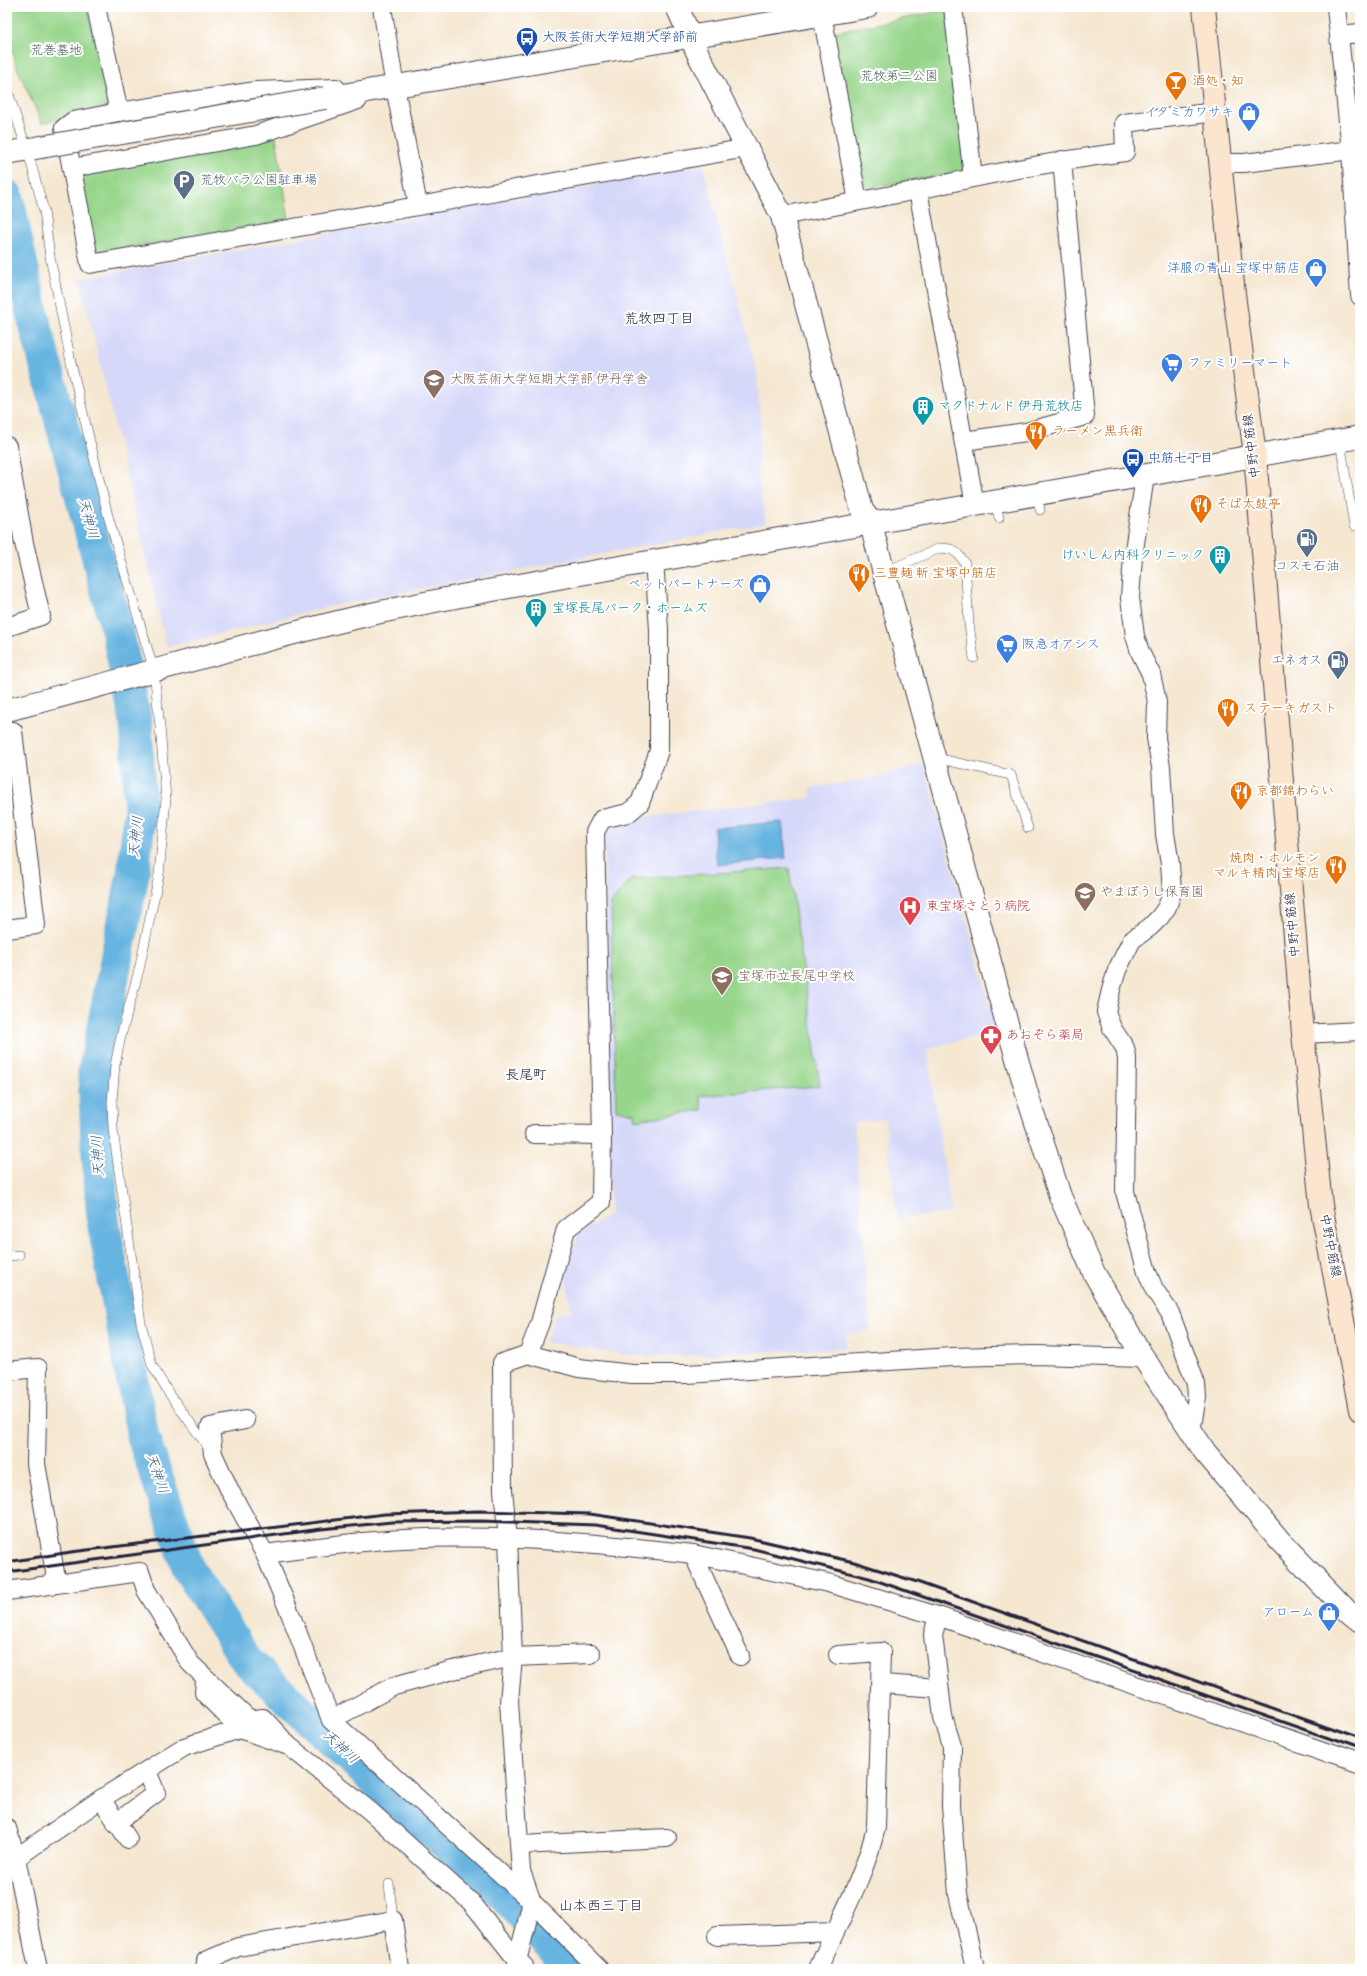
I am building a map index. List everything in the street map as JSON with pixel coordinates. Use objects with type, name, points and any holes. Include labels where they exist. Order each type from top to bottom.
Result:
[{"type":"main road","name":"中野中筋線","points":[[1204,7],[1234,294],[1255,456],[1303,1034],[1321,1205],[1356,1372],[1360,1407]]},
{"type":"street","points":[[96,7],[119,112]]},
{"type":"street","points":[[382,7],[395,87],[418,205]]},
{"type":"street","points":[[677,7],[689,36],[782,216],[862,510],[871,522],[1030,1104],[1060,1196],[1094,1273],[1144,1358],[1191,1431],[1206,1452],[1280,1541],[1350,1614],[1360,1622]]},
{"type":"street","points":[[953,7],[973,177]]},
{"type":"street","points":[[1336,7],[1356,150],[1359,290]]},
{"type":"street","points":[[22,150],[857,8]]},
{"type":"street","points":[[822,15],[858,201]]},
{"type":"street","points":[[1339,35],[1360,33]]},
{"type":"street","points":[[395,87],[256,90],[73,121],[64,128],[90,264],[747,148]]},
{"type":"street","points":[[72,168],[256,135],[395,87]]},
{"type":"street","points":[[782,216],[1062,160],[1125,152],[1124,122],[1216,112]]},
{"type":"street","points":[[1221,163],[1244,163],[1356,150]]},
{"type":"street","points":[[964,441],[1026,432],[1085,416],[1062,160]]},
{"type":"street","points":[[918,190],[964,441],[990,508]]},
{"type":"street","points":[[7,710],[99,687],[254,643],[377,613],[871,522],[1039,502],[1145,476],[1350,439]]},
{"type":"street","points":[[7,446],[24,543],[41,616],[7,627]]},
{"type":"street","points":[[1145,476],[1133,557],[1130,598],[1135,636],[1140,652],[1151,674],[1158,702],[1155,725],[1161,767],[1165,834],[1170,864],[1172,893],[1167,907],[1160,917],[1150,927],[1132,940],[1117,970],[1106,1012],[1112,1028],[1125,1048],[1127,1058],[1125,1192],[1146,1272],[1154,1289],[1170,1313],[1196,1384],[1197,1397],[1191,1431]]},
{"type":"street","points":[[528,1354],[540,1323],[566,1229],[601,1202],[602,1135],[595,832],[602,819],[628,813],[640,803],[659,751],[659,629],[654,561]]},
{"type":"street","points":[[7,732],[13,731],[36,926],[7,929]]},
{"type":"street","points":[[1303,1034],[1360,1031]]},
{"type":"street","points":[[534,1134],[602,1135]]},
{"type":"street","points":[[520,1966],[532,1902],[521,1871],[510,1702],[513,1657],[508,1539],[503,1490],[502,1363],[528,1354],[579,1368],[632,1374],[695,1373],[952,1357],[1035,1355],[1144,1358]]},
{"type":"street","points":[[7,1371],[38,1368],[36,1464],[57,1584]]},
{"type":"street","points":[[245,1420],[210,1427],[213,1454],[230,1491],[266,1554],[331,1720],[532,1902],[599,1969]]},
{"type":"street","points":[[266,1554],[343,1543],[404,1538],[508,1539],[604,1543],[693,1554],[828,1583],[938,1616],[1360,1764]]},
{"type":"street","points":[[693,1554],[740,1656]]},
{"type":"street","points":[[7,1591],[140,1572],[146,1590],[190,1663],[250,1720],[264,1718],[289,1746],[370,1811],[472,1903],[520,1966]]},
{"type":"street","points":[[938,1616],[933,1635],[943,1717],[952,1746],[951,1806],[958,1894],[975,1969]]},
{"type":"street","points":[[818,1969],[860,1878],[871,1850],[876,1827],[882,1684],[881,1652],[838,1654]]},
{"type":"street","points":[[331,1720],[394,1686],[453,1670],[513,1657],[591,1654]]},
{"type":"street","points":[[205,1677],[204,1693],[240,1729],[289,1746]]},
{"type":"street","points":[[882,1684],[939,1688]]},
{"type":"street","points":[[16,1858],[101,1799],[184,1747],[240,1729]]},
{"type":"street","points":[[116,1823],[156,1793],[147,1771]]},
{"type":"street","points":[[101,1799],[128,1839]]},
{"type":"street","points":[[7,1828],[16,1858],[38,1969]]},
{"type":"street","points":[[520,1845],[667,1838]]},
{"type":"street","points":[[205,1969],[206,1961],[238,1947],[393,1920],[400,1969]]},
{"type":"street","points":[[717,1936],[834,1932]]},
{"type":"lane","points":[[7,88],[22,150],[44,211],[50,257],[72,367],[108,516],[156,670],[166,798],[164,835],[160,875],[150,926],[114,1065],[112,1102],[113,1130],[141,1323],[152,1365],[168,1392],[213,1454]]},
{"type":"lane","points":[[1350,439],[1354,526],[1360,525]]},
{"type":"lane","points":[[884,572],[940,548],[951,549],[962,558],[966,571],[969,624],[974,658]]},
{"type":"lane","points":[[934,757],[1012,775],[1028,828]]},
{"type":"lane","points":[[7,1256],[19,1255]]},
{"type":"lane","points":[[389,1884],[393,1920]]},
{"type":"shaded area","name":"大阪芸術大学短期大学部 伊丹学舎","points":[[703,165],[757,373],[761,427],[757,472],[766,523],[340,604],[167,647],[80,279]]},
{"type":"shaded area","name":"宝塚市立長尾中学校","points":[[924,764],[997,1031],[927,1049],[951,1212],[897,1219],[885,1119],[854,1122],[870,1330],[846,1334],[846,1348],[674,1356],[624,1355],[545,1342],[554,1318],[560,1313],[571,1312],[565,1271],[578,1234],[610,1214],[605,832],[621,820],[810,798],[811,788],[864,780]]},
{"type":"green space","name":"荒巻墓地","points":[[7,7],[87,7],[110,102],[107,108],[42,123],[18,70],[7,32]]},
{"type":"green space","name":"荒牧第二公園","points":[[947,10],[966,167],[960,173],[870,187],[863,184],[833,32]]},
{"type":"green space","name":"荒牧バラ公園駐車場","points":[[276,137],[289,220],[97,253],[90,248],[78,182],[83,171]]},
{"type":"green space","points":[[789,868],[820,1086],[700,1096],[702,1110],[636,1120],[635,1113],[616,1110],[611,903],[631,879]]},
{"type":"water","points":[[782,822],[786,858],[717,865],[714,828]]},
{"type":"waterway","name":"天神川","points":[[7,196],[33,317],[118,633],[136,723],[140,811],[133,874],[94,1073],[103,1221],[143,1437],[189,1570],[246,1660],[393,1798],[503,1894],[572,1969]]},
{"type":"railway","points":[[7,1562],[71,1552],[385,1514],[479,1511],[590,1514],[750,1538],[854,1562],[917,1582],[1360,1739]]},
{"type":"railway","points":[[7,1572],[321,1529],[392,1522],[481,1521],[595,1525],[754,1549],[869,1578],[1360,1749]]},
{"type":"place","name":"大阪芸術大学短期大学部前","points":[[527,58]]},
{"type":"place","name":"酒処・知","points":[[1176,102]]},
{"type":"place","name":"イタミカワサキ","points":[[1249,132]]},
{"type":"place","name":"荒牧バラ公園駐車場","points":[[184,200]]},
{"type":"place","name":"洋服の青山 宝塚中筋店","points":[[1316,288]]},
{"type":"place","name":"ファミリーマート","points":[[1172,384]]},
{"type":"place","name":"大阪芸術大学短期大学部 伊丹学舎","points":[[434,400]]},
{"type":"place","name":"マクドナルド 伊丹荒牧店","points":[[923,426]]},
{"type":"place","name":"ラーメン黒兵衛","points":[[1036,452]]},
{"type":"place","name":"中筋七丁目","points":[[1133,478]]},
{"type":"place","name":"そば太鼓亭","points":[[1201,524]]},
{"type":"place","name":"コスモ石油","points":[[1307,558]]},
{"type":"place","name":"けいしん内科クリニック","points":[[1220,576]]},
{"type":"place","name":"三豊麺 斬 宝塚中筋店","points":[[859,594]]},
{"type":"place","name":"ペットパートナーズ","points":[[760,604]]},
{"type":"place","name":"宝塚長尾パーク・ホームズ","points":[[536,628]]},
{"type":"place","name":"阪急オアシス","points":[[1007,664]]},
{"type":"place","name":"エネオス","points":[[1338,680]]},
{"type":"place","name":"ステーキガスト","points":[[1228,728]]},
{"type":"place","name":"京都錦わらい","points":[[1241,812]]},
{"type":"place","name":"焼肉・ホルモン マルキ精肉 宝塚店","points":[[1336,886]]},
{"type":"place","name":"やまぼうし保育園","points":[[1085,912]]},
{"type":"place","name":"東宝塚さとう病院","points":[[910,926]]},
{"type":"place","name":"宝塚市立長尾中学校","points":[[722,996]]},
{"type":"place","name":"あおぞら薬局","points":[[991,1056]]},
{"type":"place","name":"アローム","points":[[1329,1632]]},
{"type":"district","name":"荒牧四丁目","points":[[659,320]]},
{"type":"district","name":"長尾町","points":[[526,1076]]},
{"type":"district","name":"山本西三丁目","points":[[601,1907]]}]
